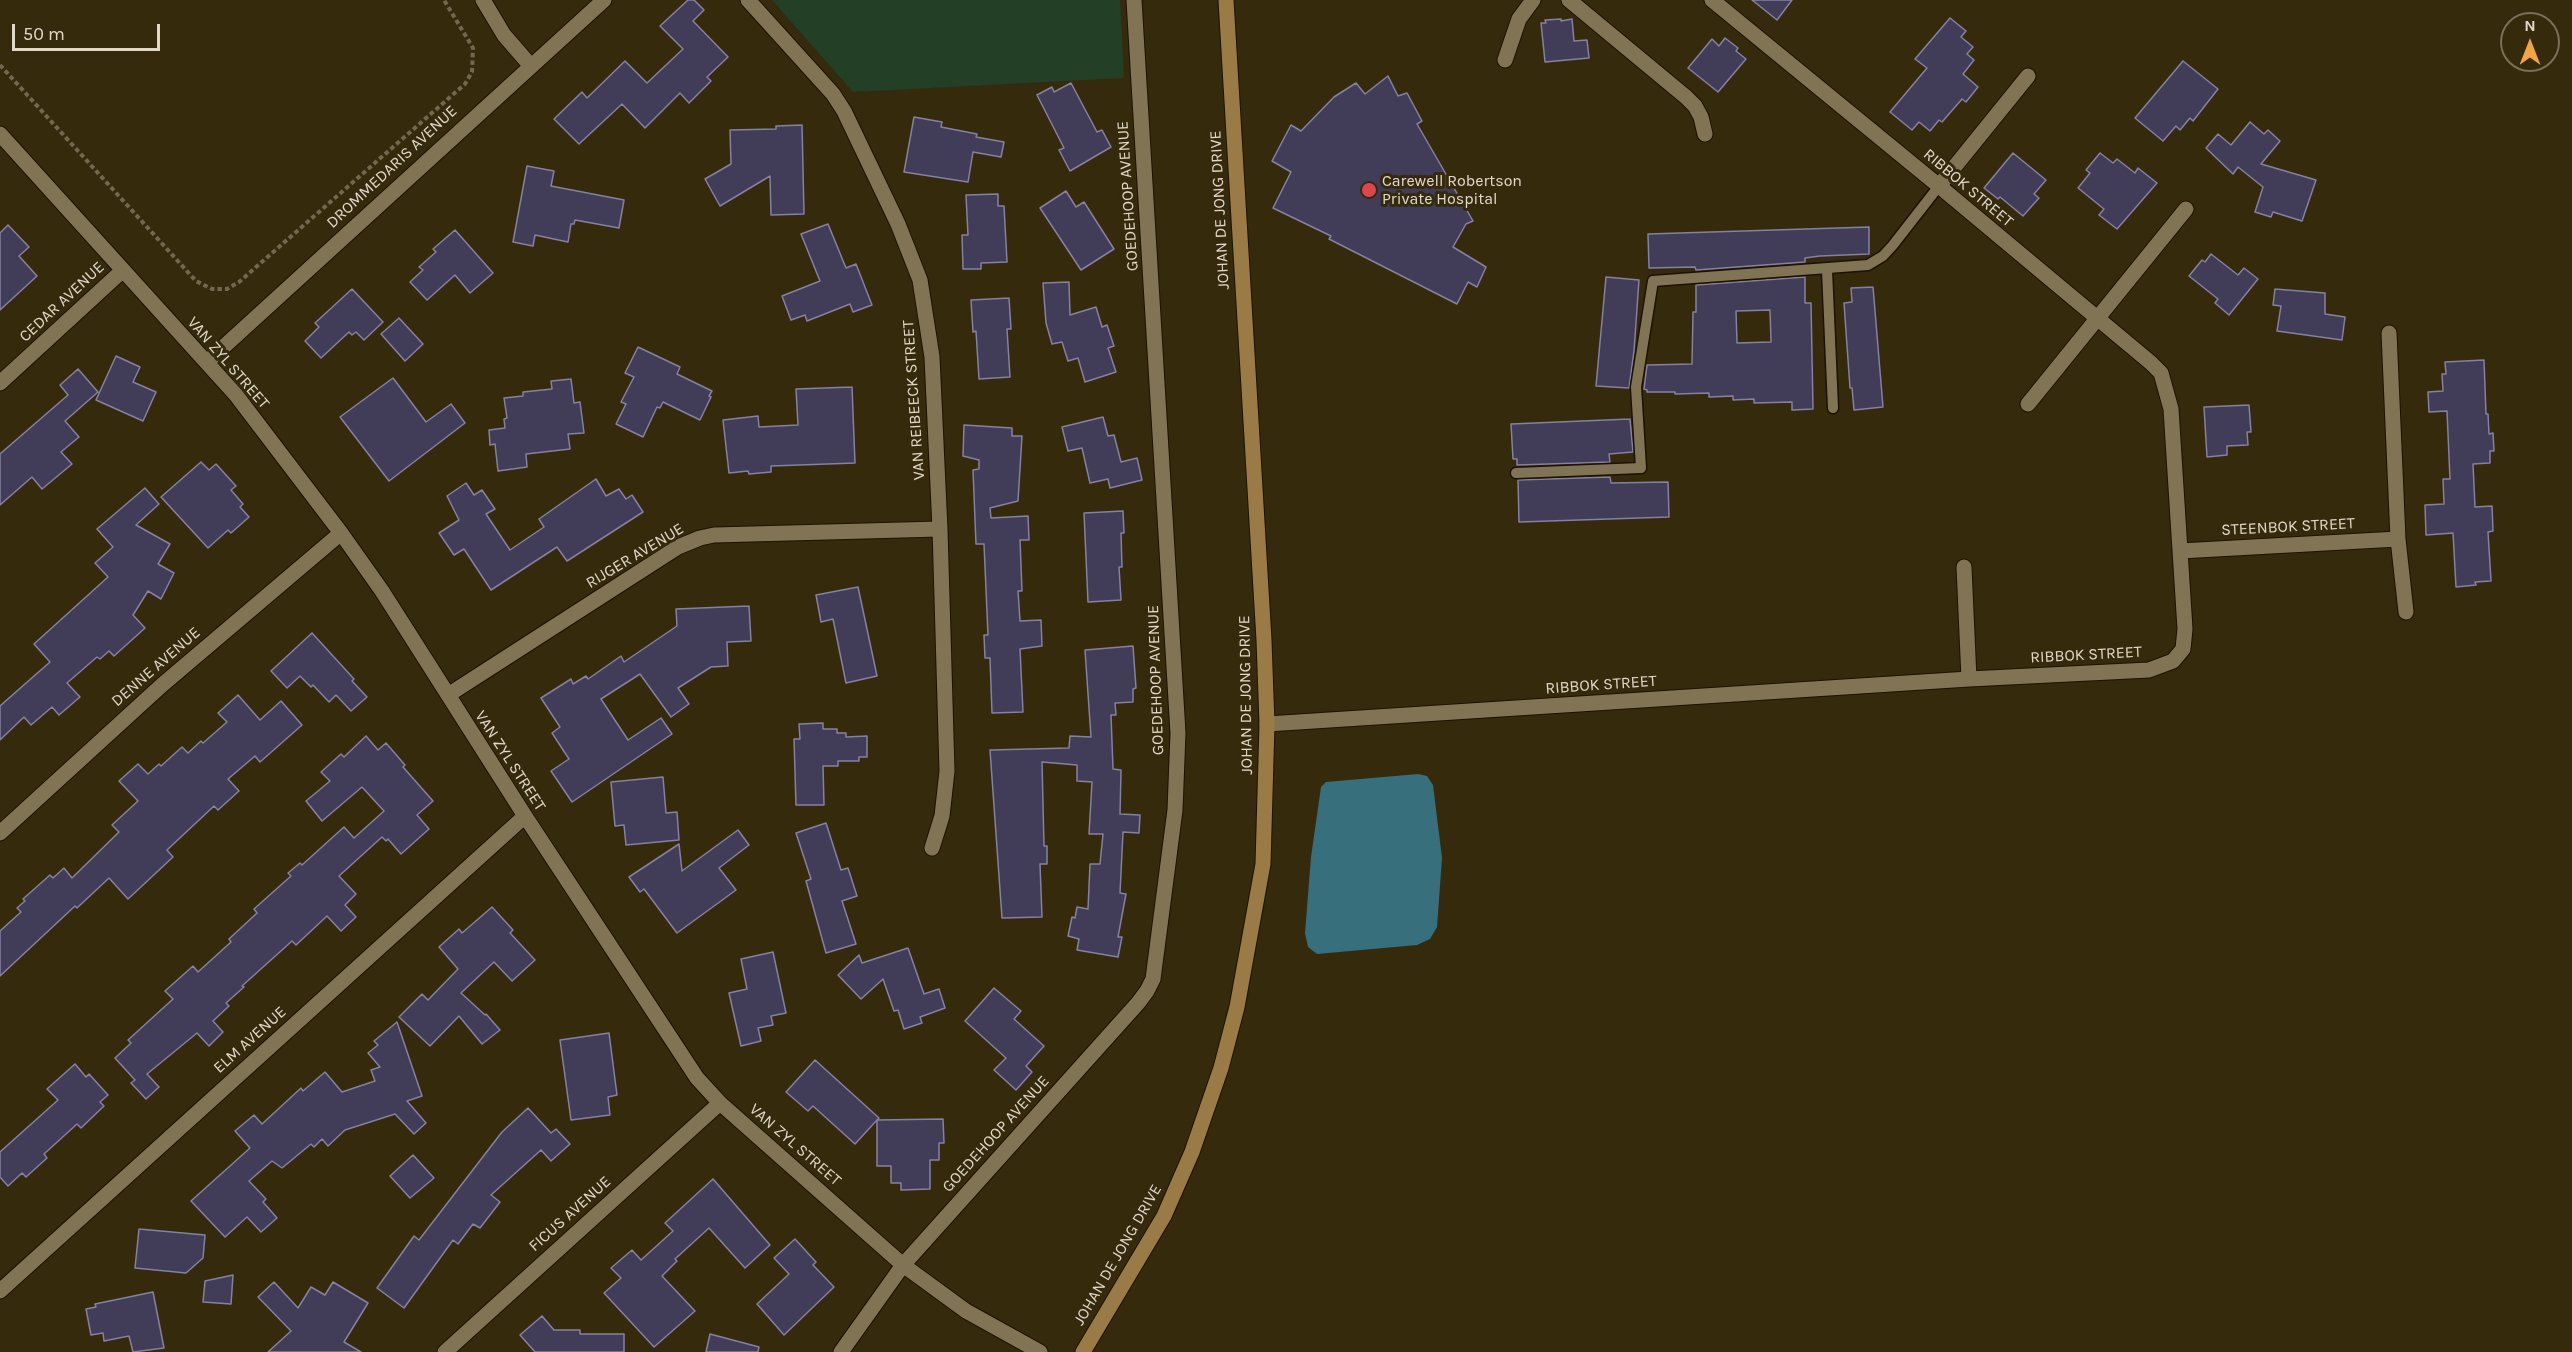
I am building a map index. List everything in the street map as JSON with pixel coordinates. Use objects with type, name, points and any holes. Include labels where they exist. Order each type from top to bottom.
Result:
[{"type":"street","points":[[483,0],[504,35],[530,65]]},
{"type":"street","name":"DROMMEDARIS AVENUE","points":[[207,362],[530,65],[604,0]]},
{"type":"street","name":"VAN REIBEECK STREET","points":[[748,0],[832,94],[844,111],[898,224],[920,280],[932,357],[947,771],[942,816],[932,848]]},
{"type":"street","name":"GOEDEHOOP AVENUE","points":[[841,1352],[903,1265],[1138,1003],[1147,991],[1155,969],[1175,810],[1178,733],[1134,0]]},
{"type":"street","name":"JOHAN DE JONG DRIVE","points":[[1083,1352],[1164,1216],[1192,1152],[1221,1068],[1244,973],[1263,864],[1267,724],[1264,640],[1226,0]]},
{"type":"street","points":[[1505,60],[1519,19],[1533,0]]},
{"type":"street","points":[[1569,0],[1686,97],[1695,106],[1705,134]]},
{"type":"street","name":"RIBBOK STREET","points":[[1267,724],[1969,679],[2149,670],[2173,661],[2183,649],[2185,629],[2181,551],[2167,390],[2161,373],[1940,186],[1712,0]]},
{"type":"street","points":[[1940,186],[2028,76]]},
{"type":"street","name":"VAN ZYL STREET","points":[[0,134],[236,395],[341,533],[382,591],[525,816],[697,1078],[720,1102],[903,1265],[966,1311],[1040,1352]]},
{"type":"street","points":[[2028,404],[2186,209]]},
{"type":"street","name":"CEDAR AVENUE","points":[[0,383],[122,271]]},
{"type":"street","points":[[2389,333],[2398,539],[2406,612]]},
{"type":"street","name":"RIJGER AVENUE","points":[[448,695],[678,547],[700,538],[714,535],[940,529]]},
{"type":"street","name":"DENNE AVENUE","points":[[0,834],[162,685],[341,533]]},
{"type":"street","name":"STEENBOK STREET","points":[[2181,551],[2398,539]]},
{"type":"street","points":[[1964,567],[1969,679]]},
{"type":"street","name":"ELM AVENUE","points":[[0,1291],[525,816]]},
{"type":"street","name":"FICUS AVENUE","points":[[445,1352],[720,1102]]},
{"type":"lane","points":[[1516,473],[1641,468],[1636,387],[1653,281],[1827,270],[1868,265],[1883,256],[1940,186]]},
{"type":"lane","points":[[1827,270],[1833,408]]},
{"type":"path","points":[[0,65],[196,281],[212,289],[227,289],[239,282],[465,84],[471,72],[473,48],[444,0]]},
{"type":"green space","points":[[772,0],[1120,0],[1124,78],[853,92]]},
{"type":"water","points":[[1418,774],[1427,776],[1433,785],[1442,858],[1437,927],[1430,939],[1417,945],[1317,954],[1308,947],[1305,933],[1311,857],[1321,787],[1326,782]]},
{"type":"building","points":[[688,0],[694,0],[704,10],[693,21],[728,57],[707,77],[711,81],[689,103],[680,93],[645,128],[622,104],[579,144],[554,119],[582,92],[587,98],[625,61],[647,83],[683,49],[660,26]]},
{"type":"building","points":[[1752,0],[1792,0],[1777,20]]},
{"type":"building","points":[[1950,18],[1966,31],[1961,37],[1973,47],[1967,54],[1974,60],[1963,74],[1978,87],[1966,102],[1962,99],[1942,122],[1939,120],[1930,131],[1919,122],[1912,130],[1890,112],[1927,68],[1915,59]]},
{"type":"building","points":[[1561,19],[1561,21],[1572,19],[1574,41],[1587,40],[1589,58],[1545,62],[1541,23],[1546,23],[1545,20]]},
{"type":"building","points":[[1725,38],[1738,48],[1736,51],[1746,59],[1718,92],[1688,68],[1712,39],[1719,46]]},
{"type":"building","points":[[2183,61],[2218,89],[2193,121],[2190,118],[2180,130],[2176,126],[2163,141],[2135,118]]},
{"type":"building","name":"Carewell Robertson Private Hospital","points":[[1388,76],[1398,96],[1407,93],[1422,121],[1417,124],[1473,221],[1466,224],[1453,247],[1486,267],[1477,287],[1468,282],[1457,304],[1329,239],[1331,236],[1273,208],[1291,172],[1272,161],[1291,125],[1301,131],[1334,97],[1356,83],[1365,94]]},
{"type":"building","points":[[1071,83],[1097,132],[1102,130],[1111,147],[1070,171],[1059,150],[1064,148],[1037,95],[1052,87],[1054,92]]},
{"type":"building","points":[[914,117],[942,122],[941,127],[977,134],[976,137],[1004,142],[1001,157],[973,152],[968,182],[904,172]]},
{"type":"building","points":[[2250,122],[2264,134],[2268,130],[2280,141],[2261,164],[2316,180],[2302,221],[2273,212],[2271,217],[2255,212],[2263,187],[2238,167],[2233,174],[2206,148],[2218,134],[2231,145]]},
{"type":"building","points":[[802,125],[804,214],[771,215],[770,176],[720,206],[705,179],[731,164],[730,130],[776,129],[776,126]]},
{"type":"building","points":[[2013,153],[2046,180],[2034,194],[2039,198],[2023,216],[2000,197],[1998,199],[1984,188]]},
{"type":"building","points":[[2100,153],[2113,163],[2117,159],[2135,173],[2138,168],[2157,183],[2117,229],[2099,215],[2104,209],[2078,188],[2090,173],[2086,170]]},
{"type":"building","points":[[527,166],[554,171],[551,186],[624,200],[619,228],[575,220],[574,224],[571,224],[568,242],[535,235],[533,246],[513,242]]},
{"type":"building","points":[[1066,191],[1076,207],[1084,202],[1114,249],[1081,270],[1040,208]]},
{"type":"building","points":[[998,194],[998,206],[1004,206],[1007,262],[981,263],[981,269],[963,269],[962,235],[968,235],[966,195]]},
{"type":"building","points":[[828,224],[846,268],[856,264],[872,305],[853,312],[850,304],[807,321],[805,315],[791,320],[782,296],[820,281],[801,234]]},
{"type":"building","points":[[8,225],[29,247],[19,256],[37,276],[0,310],[0,233]]},
{"type":"building","points":[[1869,227],[1869,254],[1820,256],[1805,258],[1805,262],[1696,270],[1695,267],[1649,268],[1648,234]]},
{"type":"building","points":[[455,230],[493,273],[470,293],[455,275],[427,300],[410,282],[423,270],[419,267],[436,252],[433,249]]},
{"type":"building","points":[[2211,254],[2238,275],[2244,268],[2258,279],[2229,315],[2215,303],[2218,299],[2189,276],[2202,260],[2205,262]]},
{"type":"building","points":[[1606,277],[1639,280],[1629,388],[1596,386]]},
{"type":"building","points":[[1805,277],[1805,303],[1811,303],[1813,409],[1792,410],[1792,402],[1754,403],[1754,399],[1733,400],[1733,396],[1709,397],[1709,393],[1675,394],[1675,392],[1647,392],[1644,389],[1647,365],[1692,364],[1696,285]],"holes":[[[1770,310],[1771,342],[1737,343],[1736,311]]]},
{"type":"building","points":[[1069,282],[1070,315],[1096,307],[1102,327],[1107,325],[1114,346],[1108,348],[1116,372],[1085,382],[1078,358],[1068,361],[1062,342],[1052,344],[1046,323],[1043,283]]},
{"type":"building","points":[[1873,287],[1883,407],[1854,410],[1852,388],[1850,388],[1844,303],[1852,302],[1851,288]]},
{"type":"building","points":[[352,289],[383,322],[364,340],[356,332],[352,335],[349,332],[321,358],[305,341],[319,327],[315,323]]},
{"type":"building","points":[[2275,289],[2325,293],[2325,314],[2345,317],[2342,340],[2277,331],[2281,306],[2273,305]]},
{"type":"building","points":[[1009,298],[1011,329],[1007,329],[1010,377],[979,379],[976,331],[973,332],[971,300]]},
{"type":"building","points":[[399,318],[423,344],[405,361],[381,334]]},
{"type":"building","points":[[638,347],[680,367],[677,374],[712,391],[700,420],[663,402],[660,408],[657,407],[643,437],[616,424],[626,404],[621,402],[634,377],[625,373]]},
{"type":"building","points":[[116,356],[140,367],[133,382],[156,392],[143,421],[96,400]]},
{"type":"building","points":[[2484,360],[2486,414],[2488,414],[2489,434],[2493,433],[2494,451],[2490,451],[2490,463],[2473,464],[2475,507],[2492,506],[2493,531],[2488,532],[2491,581],[2456,587],[2453,533],[2426,535],[2425,505],[2444,504],[2443,479],[2450,479],[2447,411],[2429,412],[2428,392],[2443,391],[2442,374],[2446,374],[2445,362]]},
{"type":"building","points":[[78,369],[98,392],[65,421],[79,437],[61,452],[72,464],[42,489],[32,477],[0,505],[0,454],[68,395],[60,385]]},
{"type":"building","points":[[393,378],[426,422],[451,404],[465,423],[389,481],[340,417]]},
{"type":"building","points":[[571,379],[574,403],[580,402],[584,433],[568,434],[570,449],[526,454],[527,467],[498,471],[495,444],[490,445],[489,430],[505,428],[504,419],[507,418],[504,398],[523,396],[523,392],[552,389],[551,381]]},
{"type":"building","points":[[852,387],[855,463],[771,466],[771,472],[729,473],[723,420],[758,416],[759,427],[798,425],[796,389]]},
{"type":"building","points":[[2249,405],[2251,432],[2247,432],[2248,445],[2227,446],[2227,455],[2207,457],[2204,407]]},
{"type":"building","points":[[1103,417],[1108,436],[1114,435],[1121,462],[1137,458],[1142,480],[1110,488],[1108,479],[1090,483],[1082,448],[1068,451],[1062,427]]},
{"type":"building","points":[[1630,419],[1633,452],[1609,454],[1610,462],[1517,465],[1517,459],[1513,459],[1511,424]]},
{"type":"building","points":[[964,425],[1012,428],[1012,436],[1022,436],[1018,501],[990,508],[991,518],[1028,516],[1029,540],[1020,540],[1022,591],[1018,591],[1020,621],[1041,620],[1042,646],[1020,649],[1023,712],[992,713],[990,658],[985,658],[984,635],[988,635],[984,544],[976,544],[973,470],[979,469],[979,460],[963,456]]},
{"type":"building","points":[[201,462],[209,470],[216,464],[236,486],[231,490],[243,504],[240,507],[249,517],[231,533],[228,530],[208,548],[161,497]]},
{"type":"building","points":[[1610,477],[1611,483],[1668,482],[1669,517],[1519,522],[1518,480]]},
{"type":"building","points":[[596,479],[606,496],[619,489],[626,499],[632,495],[643,512],[567,561],[557,547],[491,590],[464,549],[454,555],[439,533],[459,520],[447,496],[466,483],[474,495],[482,490],[495,509],[486,514],[510,550],[544,527],[539,519]]},
{"type":"building","points":[[145,488],[159,504],[136,525],[170,544],[158,564],[174,573],[161,599],[148,591],[133,615],[145,628],[114,656],[109,651],[100,659],[97,657],[67,683],[80,697],[59,715],[52,707],[31,725],[24,717],[0,740],[0,706],[50,662],[34,644],[108,577],[95,563],[113,547],[97,529]]},
{"type":"building","points":[[1123,511],[1122,567],[1119,567],[1121,600],[1088,602],[1084,513]]},
{"type":"building","points":[[858,587],[877,676],[846,683],[833,619],[821,622],[816,595]]},
{"type":"building","points":[[749,606],[751,641],[727,642],[728,666],[711,667],[678,688],[689,704],[671,717],[640,674],[601,699],[628,740],[661,718],[672,734],[572,802],[551,771],[569,759],[552,733],[560,727],[541,698],[571,679],[573,684],[586,676],[588,679],[621,656],[624,662],[677,626],[676,609]]},
{"type":"building","points":[[312,633],[354,679],[352,681],[367,697],[351,711],[336,695],[329,702],[313,685],[311,687],[300,676],[287,688],[271,671]]},
{"type":"building","points":[[1133,646],[1136,688],[1133,689],[1133,702],[1115,703],[1116,715],[1111,715],[1113,769],[1121,770],[1120,814],[1140,815],[1139,833],[1123,832],[1120,893],[1126,894],[1118,937],[1122,937],[1118,957],[1077,950],[1079,939],[1068,936],[1072,917],[1075,918],[1077,907],[1088,909],[1090,864],[1100,864],[1103,834],[1089,834],[1092,782],[1077,781],[1077,765],[1042,762],[1044,846],[1047,846],[1047,864],[1040,864],[1042,917],[1002,918],[990,750],[1069,748],[1070,736],[1091,737],[1085,650]]},
{"type":"building","points":[[238,695],[260,720],[281,701],[302,725],[260,762],[255,756],[228,779],[239,791],[218,810],[214,806],[167,850],[173,857],[128,899],[109,878],[77,908],[75,906],[0,976],[0,931],[21,912],[17,908],[25,901],[23,899],[50,875],[53,878],[64,868],[72,878],[119,832],[112,825],[138,801],[119,781],[138,764],[148,774],[159,764],[161,766],[182,747],[188,753],[201,741],[203,743],[227,722],[218,713]]},
{"type":"building","points":[[823,723],[823,729],[837,729],[837,733],[846,733],[846,737],[867,736],[867,757],[859,757],[859,761],[838,761],[838,766],[823,766],[824,805],[796,805],[794,739],[800,739],[799,724]]},
{"type":"building","points":[[366,736],[378,750],[386,743],[405,765],[403,767],[433,801],[417,815],[429,829],[401,854],[388,839],[386,841],[382,837],[339,876],[356,894],[345,905],[356,917],[341,931],[327,916],[296,945],[292,941],[226,1003],[229,1006],[213,1021],[223,1032],[209,1046],[197,1033],[147,1074],[159,1087],[146,1099],[131,1083],[135,1080],[115,1058],[131,1043],[128,1040],[173,999],[165,991],[193,966],[198,972],[231,942],[229,939],[257,913],[254,909],[291,876],[288,873],[300,863],[302,865],[344,827],[354,838],[384,811],[362,787],[322,821],[306,801],[330,781],[321,772],[341,754],[344,757]]},
{"type":"building","points":[[663,777],[666,813],[677,812],[679,840],[626,845],[624,825],[615,826],[611,782]]},
{"type":"building","points":[[826,823],[841,870],[848,868],[857,896],[842,901],[856,944],[826,953],[806,881],[811,879],[796,833]]},
{"type":"building","points":[[738,830],[749,845],[719,868],[736,890],[677,933],[644,889],[640,892],[629,877],[679,844],[682,871]]},
{"type":"building","points":[[492,907],[513,930],[510,933],[535,960],[512,981],[494,962],[461,993],[486,1014],[500,1030],[482,1044],[459,1016],[430,1046],[399,1017],[422,994],[428,1000],[458,969],[439,947],[459,929],[462,933]]},
{"type":"building","points":[[908,948],[924,994],[939,989],[945,1008],[920,1017],[922,1023],[904,1029],[898,1010],[894,1011],[883,979],[861,999],[838,975],[859,955],[862,963]]},
{"type":"building","points":[[773,952],[786,1013],[771,1016],[773,1025],[758,1028],[761,1041],[741,1046],[729,993],[747,989],[741,959]]},
{"type":"building","points":[[994,988],[1021,1011],[1014,1019],[1044,1046],[1026,1066],[1032,1072],[1016,1090],[994,1070],[1006,1058],[965,1021]]},
{"type":"building","points":[[397,1022],[422,1096],[407,1101],[426,1123],[414,1134],[395,1114],[345,1130],[328,1146],[322,1139],[314,1147],[311,1144],[282,1168],[272,1161],[249,1181],[266,1199],[263,1202],[277,1218],[261,1232],[247,1217],[225,1237],[191,1201],[250,1148],[235,1131],[254,1115],[262,1124],[301,1088],[303,1091],[325,1072],[342,1092],[375,1081],[371,1070],[380,1067],[368,1053],[378,1045],[374,1041]]},
{"type":"building","points":[[609,1033],[617,1095],[608,1097],[610,1115],[571,1120],[560,1040]]},
{"type":"building","points":[[815,1060],[879,1118],[855,1144],[813,1106],[808,1111],[786,1092]]},
{"type":"building","points":[[75,1064],[86,1077],[89,1074],[108,1095],[100,1102],[104,1106],[81,1128],[77,1124],[44,1154],[47,1158],[26,1177],[22,1173],[8,1186],[0,1177],[0,1152],[58,1100],[47,1089]]},
{"type":"building","points":[[528,1108],[551,1133],[556,1129],[570,1144],[551,1161],[541,1150],[491,1195],[500,1202],[480,1228],[473,1224],[458,1244],[453,1240],[404,1308],[377,1288],[414,1236],[419,1240],[502,1132]]},
{"type":"building","points":[[943,1119],[944,1143],[939,1143],[939,1160],[930,1160],[930,1189],[901,1190],[901,1183],[891,1183],[891,1166],[877,1166],[877,1120]]},
{"type":"building","points":[[413,1155],[434,1178],[410,1198],[390,1176]]},
{"type":"building","points":[[713,1179],[770,1245],[745,1268],[709,1228],[675,1259],[677,1261],[662,1276],[695,1311],[654,1347],[604,1293],[621,1278],[611,1268],[632,1250],[641,1260],[673,1231],[665,1223]]},
{"type":"building","points":[[139,1229],[205,1235],[203,1258],[186,1273],[135,1268]]},
{"type":"building","points":[[795,1239],[816,1262],[813,1265],[834,1287],[784,1335],[757,1304],[789,1274],[774,1258]]},
{"type":"building","points":[[233,1275],[231,1304],[203,1302],[205,1281]]},
{"type":"building","points":[[274,1282],[298,1308],[311,1287],[325,1295],[333,1282],[368,1303],[344,1342],[361,1352],[268,1352],[291,1331],[258,1297]]},
{"type":"building","points":[[153,1292],[164,1348],[133,1352],[129,1336],[104,1341],[103,1333],[91,1335],[86,1309],[96,1307],[95,1304]]},
{"type":"building","points":[[542,1316],[554,1330],[580,1330],[580,1334],[624,1334],[624,1352],[535,1352],[520,1335]]},
{"type":"building","points":[[710,1334],[759,1347],[758,1352],[706,1352]]},
{"type":"place","name":"Carewell Robertson Private Hospital","points":[[1369,190]]}]
